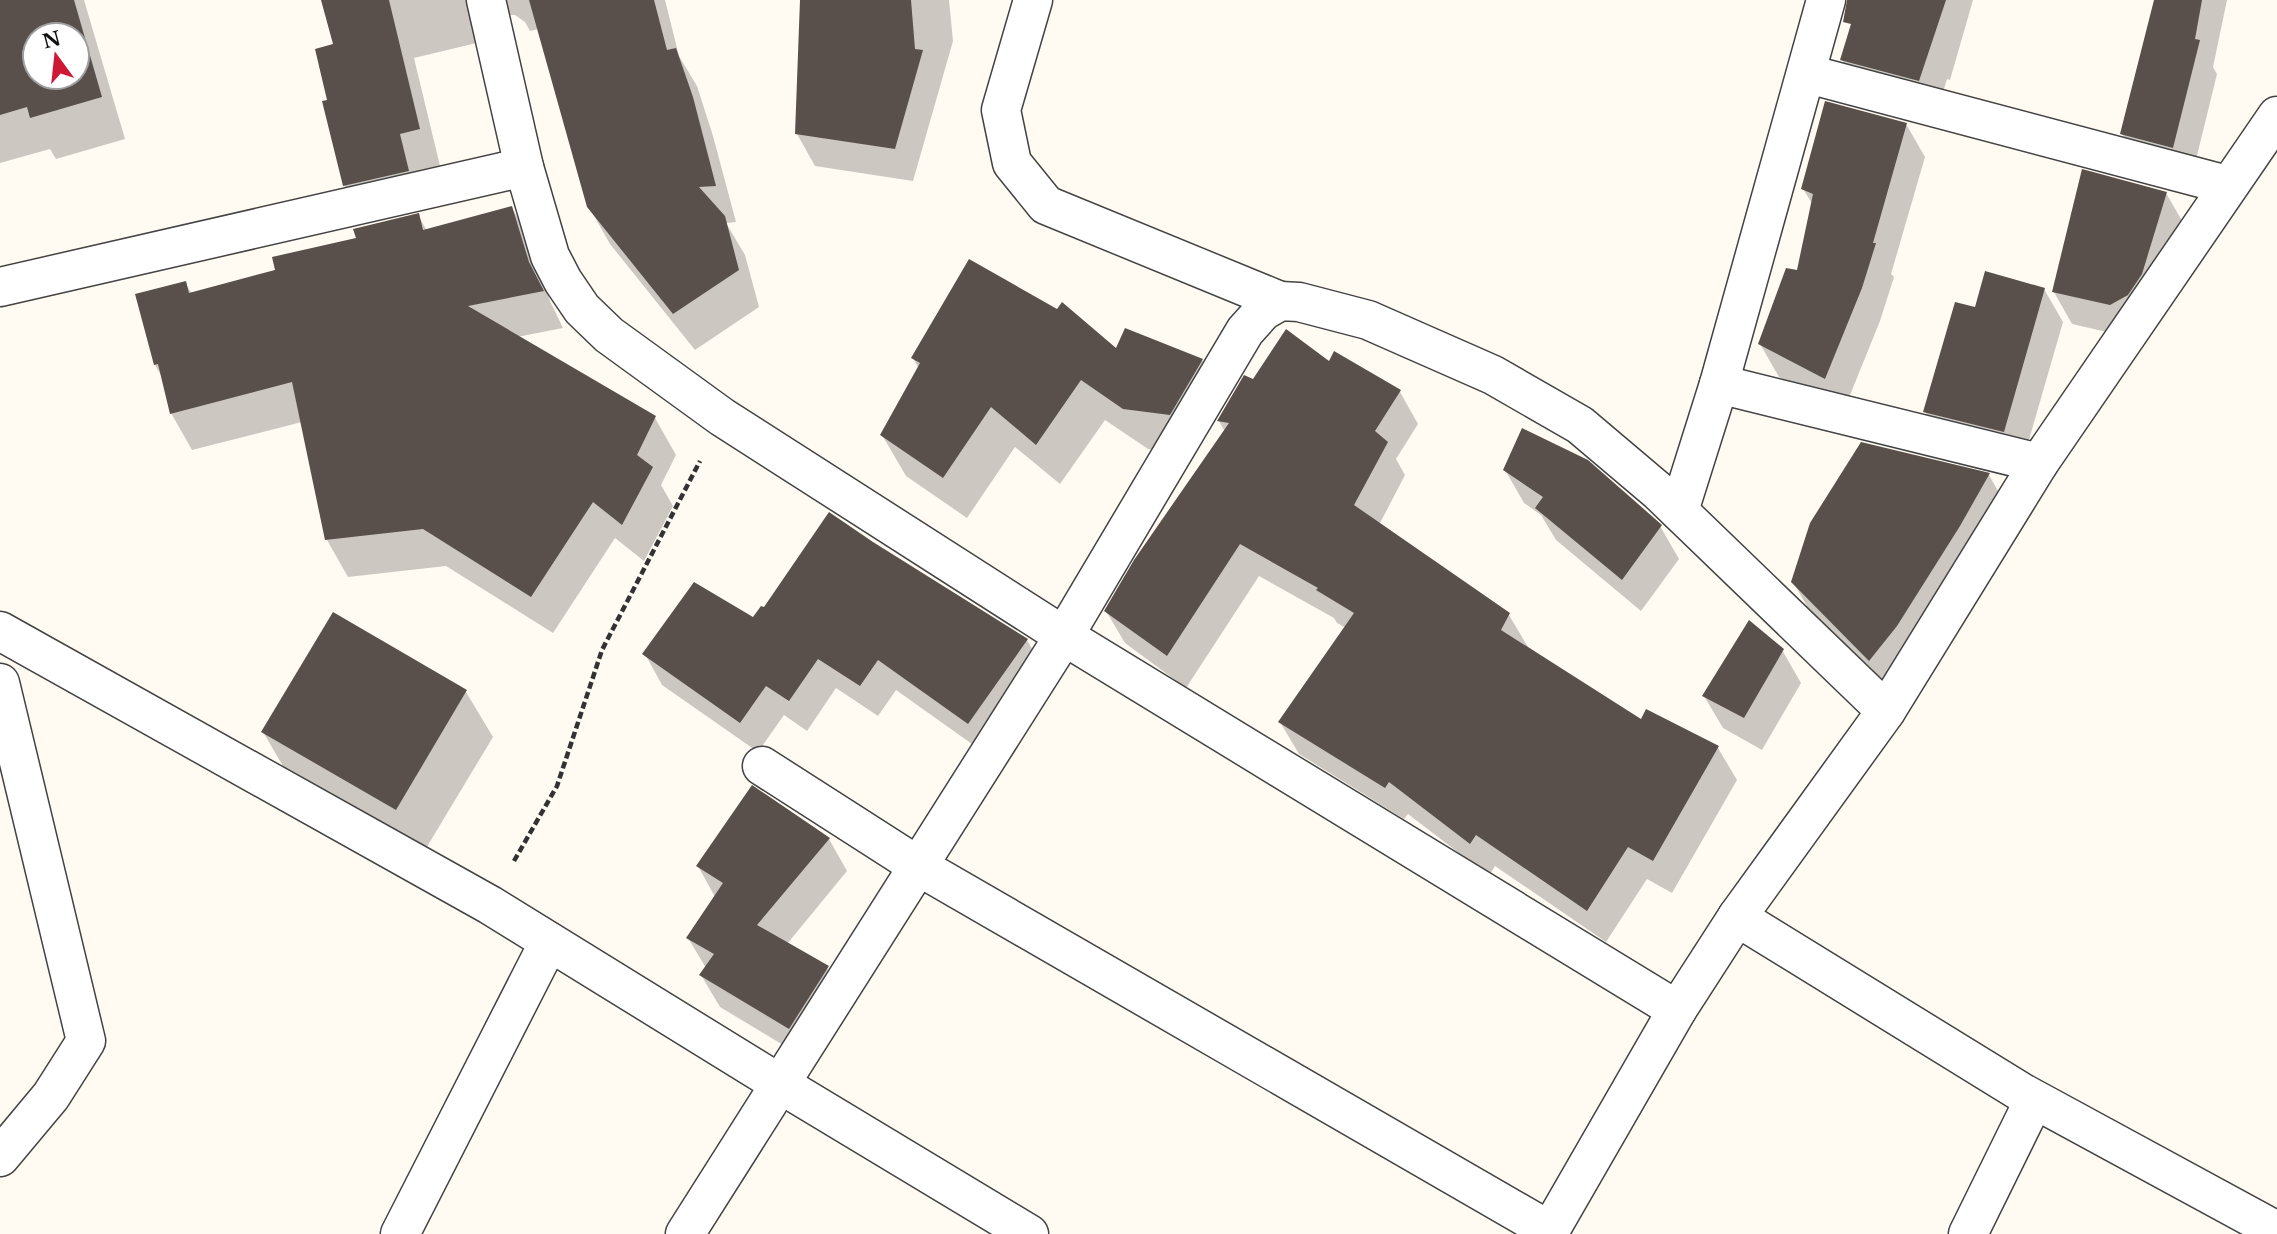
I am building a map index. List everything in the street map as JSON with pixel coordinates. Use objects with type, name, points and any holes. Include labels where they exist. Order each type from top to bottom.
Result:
[{"type":"street","points":[[486,0],[524,167],[550,256],[582,309],[609,335],[722,417],[1064,636],[1678,1010]]},
{"type":"street","points":[[1033,0],[1001,110],[1012,163],[1045,205],[1280,301],[1299,302],[1368,320],[1493,375],[1580,425],[1649,483],[1886,712]]},
{"type":"street","points":[[1679,512],[1719,384],[1808,74],[1826,0]]},
{"type":"street","points":[[1808,74],[2227,186]]},
{"type":"street","points":[[762,766],[918,866],[1549,1233],[1678,1010],[1737,917],[1886,712],[2039,463],[2277,116]]},
{"type":"street","points":[[0,287],[524,167]]},
{"type":"street","points":[[685,1234],[1064,636],[1245,331],[1263,311],[1280,301]]},
{"type":"street","points":[[1719,384],[2039,463]]},
{"type":"street","points":[[0,631],[490,905],[1029,1234]]},
{"type":"street","points":[[0,683],[86,1041],[51,1096],[0,1157]]},
{"type":"street","points":[[1737,917],[2034,1100],[2277,1231]]},
{"type":"street","points":[[400,1234],[549,942]]},
{"type":"street","points":[[1968,1234],[2034,1100]]},
{"type":"path","points":[[490,905],[557,786],[602,650],[722,417]]},
{"type":"building","points":[[0,0],[74,0],[80,21],[21,21],[21,91],[91,91],[91,59],[102,97],[30,118],[27,107],[0,115]]},
{"type":"building","points":[[321,0],[389,0],[420,129],[400,134],[409,171],[343,186],[322,101],[327,100],[315,49],[333,44]]},
{"type":"building","points":[[529,0],[654,0],[667,50],[676,48],[693,97],[716,186],[699,187],[725,216],[739,270],[673,314],[587,207]]},
{"type":"building","points":[[800,0],[911,0],[915,49],[923,50],[895,149],[795,134]]},
{"type":"building","points":[[1847,0],[1946,0],[1919,81],[1840,60],[1851,24],[1843,22]]},
{"type":"building","points":[[2154,0],[2202,0],[2195,39],[2200,40],[2173,148],[2120,134]]},
{"type":"building","points":[[1825,101],[1907,123],[1862,288],[1825,379],[1758,344],[1786,268],[1797,270],[1813,194],[1801,189]]},
{"type":"building","points":[[2082,169],[2167,192],[2142,274],[2128,295],[2110,305],[2052,292]]},
{"type":"building","points":[[512,206],[529,262],[544,291],[468,306],[656,416],[637,455],[653,467],[622,525],[593,502],[531,597],[423,529],[325,540],[292,382],[170,414],[158,364],[154,365],[135,294],[186,281],[189,293],[275,270],[272,257],[356,238],[353,229],[419,213],[423,230]]},
{"type":"building","points":[[969,259],[1057,309],[1062,302],[1116,348],[1125,328],[1203,359],[1170,415],[1123,409],[1081,380],[1036,445],[991,407],[943,478],[880,435],[920,363],[911,358]]},
{"type":"building","points":[[1985,271],[2045,288],[2004,432],[1923,412],[1955,302],[1975,307]]},
{"type":"building","points":[[1286,329],[1329,361],[1334,351],[1401,390],[1375,431],[1388,442],[1354,505],[1510,613],[1501,630],[1641,719],[1646,709],[1719,746],[1653,861],[1628,847],[1587,911],[1476,835],[1470,844],[1389,782],[1385,788],[1278,722],[1354,613],[1316,590],[1318,588],[1240,544],[1167,656],[1104,611],[1134,560],[1229,423],[1217,421],[1244,375],[1253,379]]},
{"type":"building","points":[[1522,428],[1588,460],[1662,525],[1622,580],[1535,508],[1543,497],[1503,470]]},
{"type":"building","points":[[1861,442],[1990,473],[1897,626],[1869,661],[1791,582],[1810,523]]},
{"type":"building","points":[[829,512],[1028,639],[968,724],[878,660],[860,686],[818,659],[789,701],[766,686],[740,723],[642,654],[694,582],[753,617],[761,606],[764,607]]},
{"type":"building","points":[[333,612],[467,690],[396,810],[261,732]]},
{"type":"building","points":[[1749,620],[1784,649],[1744,718],[1702,696]]},
{"type":"building","points":[[752,785],[830,838],[757,925],[829,966],[789,1029],[699,975],[714,954],[686,938],[723,883],[696,866]]}]
